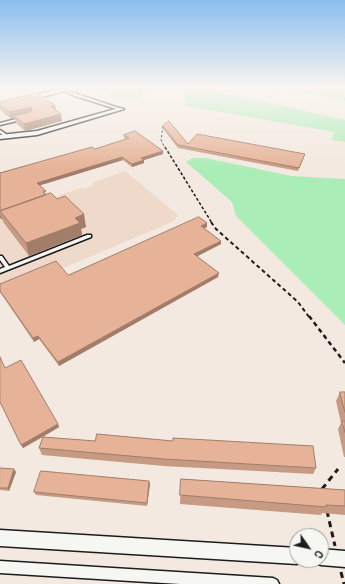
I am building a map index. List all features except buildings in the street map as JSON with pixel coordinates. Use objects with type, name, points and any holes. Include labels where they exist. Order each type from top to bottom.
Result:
[{"type":"street","points":[[2,134],[37,132],[96,115]]},
{"type":"street","points":[[0,538],[289,556]]},
{"type":"street","points":[[329,557],[341,558]]},
{"type":"street","points":[[0,567],[273,584]]},
{"type":"lane","points":[[0,124],[24,118]]},
{"type":"lane","points":[[0,271],[89,236]]},
{"type":"lane","points":[[0,257],[8,268]]},
{"type":"path","points":[[163,126],[161,140],[216,229],[298,302],[345,363]]},
{"type":"path","points":[[323,496],[322,488],[338,469]]},
{"type":"path","points":[[325,504],[341,558],[344,584]]},
{"type":"shaded area","points":[[125,171],[178,215],[174,221],[0,295],[0,210],[54,197],[81,188],[84,189],[94,185],[92,183]]},
{"type":"green space","points":[[239,115],[324,115],[345,120],[345,142],[332,140],[334,132]]},
{"type":"green space","points":[[192,158],[206,158],[291,176],[345,179],[345,325],[236,216],[232,202],[186,162]]}]
